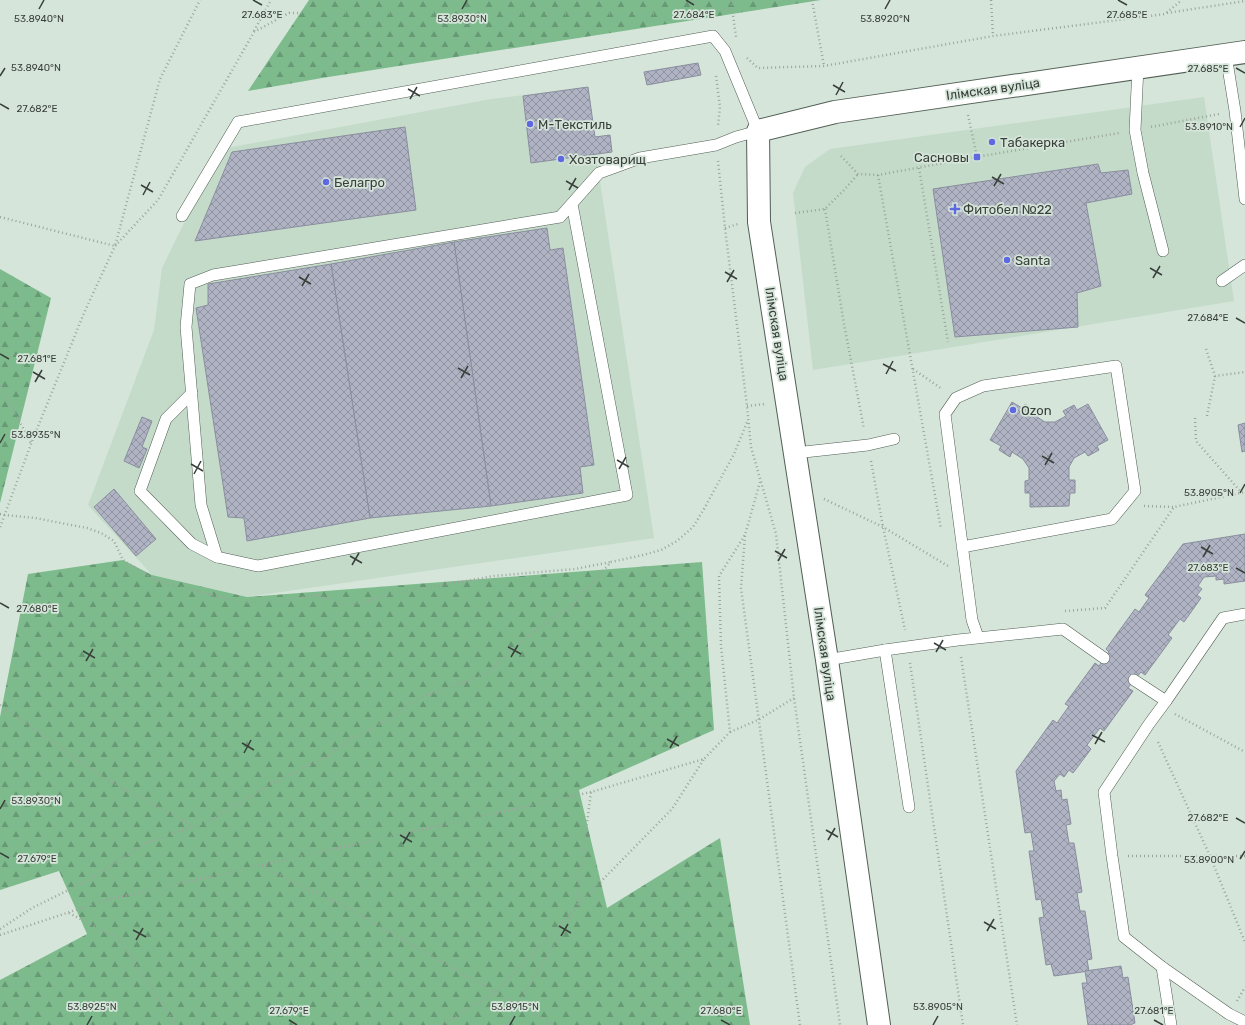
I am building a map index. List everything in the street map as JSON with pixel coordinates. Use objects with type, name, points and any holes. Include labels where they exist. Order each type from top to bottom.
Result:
[{"type":"street","name":"Ілімская вуліца","points":[[879,1025],[827,660],[759,222],[758,131],[836,112],[1236,54]]},
{"type":"lane","points":[[182,216],[238,122],[713,36],[725,50],[758,131],[736,137],[716,145],[640,158],[599,173],[560,217],[213,275],[190,284],[186,327],[201,505],[217,557]]},
{"type":"lane","points":[[1236,54],[1234,111],[1245,199]]},
{"type":"lane","points":[[1138,67],[1135,130],[1143,173],[1163,251]]},
{"type":"lane","points":[[192,393],[166,419],[140,491],[192,544],[217,557],[258,566],[627,495],[572,204]]},
{"type":"lane","points":[[1222,281],[1245,265]]},
{"type":"lane","points":[[962,547],[1112,519],[1135,491],[1116,366],[983,386],[956,398],[945,414],[962,547],[972,620],[978,638]]},
{"type":"lane","points":[[795,453],[868,445],[894,439]]},
{"type":"lane","points":[[1245,614],[1223,618],[1149,724],[1104,792],[1124,937],[1162,967],[1229,1014],[1245,1022]]},
{"type":"lane","points":[[827,660],[908,646],[1063,629],[1104,658]]},
{"type":"lane","points":[[885,650],[909,807]]},
{"type":"lane","points":[[1134,680],[1164,704]]},
{"type":"lane","points":[[1162,967],[1172,1025]]},
{"type":"path","points":[[0,527],[31,444],[84,313],[116,246],[160,79],[200,0]]},
{"type":"path","points":[[116,246],[158,200],[271,0]]},
{"type":"path","points":[[693,0],[703,14]]},
{"type":"path","points":[[254,32],[289,13],[703,14],[732,10],[731,0]]},
{"type":"path","points":[[812,0],[824,66]]},
{"type":"path","points":[[991,0],[993,36]]},
{"type":"path","points":[[1165,14],[1182,0]]},
{"type":"path","points":[[758,68],[824,66],[993,36],[1165,14],[1245,1]]},
{"type":"path","points":[[716,76],[720,107],[716,145],[751,446],[776,534],[794,698],[840,1025]]},
{"type":"path","points":[[964,93],[977,157]]},
{"type":"path","points":[[841,156],[858,174],[878,176],[1234,111]]},
{"type":"path","points":[[919,168],[948,342]]},
{"type":"path","points":[[795,213],[825,209],[858,174]]},
{"type":"path","points":[[878,176],[942,534]]},
{"type":"path","points":[[825,209],[844,324],[883,527],[906,633],[963,1025]]},
{"type":"path","points":[[0,217],[116,246]]},
{"type":"path","points":[[725,228],[745,222]]},
{"type":"path","points":[[1206,349],[1215,376],[1207,416]]},
{"type":"path","points":[[913,370],[956,398]]},
{"type":"path","points":[[1215,376],[1245,372]]},
{"type":"path","points":[[0,385],[31,444]]},
{"type":"path","points":[[1195,418],[1196,441],[1241,492]]},
{"type":"path","points":[[0,929],[32,908],[87,882],[146,843],[209,821],[271,784],[328,756],[351,739],[389,719],[417,699],[486,674],[524,639],[573,605],[612,562],[643,556],[660,550],[677,541],[693,527],[734,454],[748,420]]},
{"type":"path","points":[[760,481],[745,535],[741,588],[800,1025]]},
{"type":"path","points":[[800,487],[883,527],[948,566]]},
{"type":"path","points":[[1123,506],[1174,507],[1245,492]]},
{"type":"path","points":[[1065,612],[1105,608],[1174,507]]},
{"type":"path","points":[[730,732],[721,646],[719,576],[745,535]]},
{"type":"path","points":[[946,558],[949,573]]},
{"type":"path","points":[[958,640],[1017,1025]]},
{"type":"path","points":[[442,1025],[496,992],[672,809],[704,759],[730,732],[758,720],[794,698]]},
{"type":"path","points":[[1164,704],[1245,752]]},
{"type":"path","points":[[0,705],[104,778],[194,826]]},
{"type":"path","points":[[1149,724],[1210,856],[1245,942]]},
{"type":"path","points":[[0,935],[103,901],[591,792],[704,759]]},
{"type":"path","points":[[506,1025],[576,908],[591,792]]},
{"type":"path","points":[[1112,856],[1245,856]]},
{"type":"path","points":[[261,865],[298,885],[339,903],[554,1025]]},
{"type":"path","points":[[68,913],[119,939],[176,1025]]},
{"type":"shaded area","points":[[588,87],[595,137],[610,135],[612,152],[596,155],[654,538],[247,597],[152,575],[88,505],[154,330],[162,268],[183,225],[227,148],[491,99]]},
{"type":"shaded area","points":[[1204,97],[1234,301],[813,370],[793,193],[805,167],[830,149]]},
{"type":"green space","points":[[309,0],[821,0],[322,78],[248,91]]},
{"type":"green space","points":[[0,269],[51,298],[0,503]]},
{"type":"green space","points":[[123,560],[152,575],[247,597],[702,562],[714,730],[579,790],[607,908],[720,838],[750,1025],[0,1025],[0,980],[87,934],[59,871],[0,890],[0,717],[28,574]]},
{"type":"building","points":[[698,63],[701,75],[647,85],[644,72]]},
{"type":"building","points":[[588,87],[595,137],[610,135],[612,152],[531,163],[523,96]]},
{"type":"building","points":[[405,127],[416,210],[195,241],[232,152]]},
{"type":"building","points":[[1098,164],[1101,173],[1128,170],[1132,194],[1086,203],[1101,286],[1077,293],[1078,327],[955,337],[933,189]]},
{"type":"building","points":[[547,228],[550,250],[563,248],[594,465],[580,467],[583,493],[491,506],[454,242]]},
{"type":"building","points":[[454,242],[491,506],[370,518],[331,264]]},
{"type":"building","points":[[331,264],[370,518],[247,541],[244,518],[228,517],[196,308],[208,305],[208,284]]},
{"type":"building","points":[[1012,402],[1022,408],[1025,404],[1036,411],[1034,415],[1045,422],[1055,422],[1066,416],[1063,411],[1074,405],[1077,410],[1088,404],[1108,440],[1097,446],[1099,450],[1088,456],[1085,452],[1074,458],[1069,467],[1069,480],[1075,480],[1075,493],[1070,493],[1069,506],[1030,507],[1030,493],[1025,493],[1025,481],[1029,480],[1029,468],[1023,459],[1012,452],[1010,457],[999,450],[1001,446],[990,440]]},
{"type":"building","points":[[142,417],[152,421],[142,447],[147,449],[139,468],[124,461]]},
{"type":"building","points":[[1245,423],[1245,451],[1242,452],[1238,425]]},
{"type":"building","points":[[114,489],[156,539],[136,556],[94,507]]},
{"type":"building","points":[[1245,534],[1245,581],[1224,584],[1224,579],[1216,580],[1216,576],[1204,577],[1198,586],[1202,589],[1197,595],[1201,598],[1184,622],[1180,619],[1168,635],[1172,638],[1145,675],[1141,672],[1128,688],[1133,691],[1104,731],[1100,728],[1087,745],[1091,749],[1073,773],[1069,770],[1064,777],[1060,774],[1054,781],[1056,791],[1061,790],[1062,800],[1067,799],[1071,824],[1066,825],[1069,843],[1074,843],[1082,892],[1077,893],[1080,911],[1085,911],[1092,959],[1087,960],[1089,971],[1054,976],[1051,964],[1046,965],[1039,918],[1044,917],[1041,899],[1036,900],[1029,851],[1034,851],[1031,832],[1025,833],[1016,771],[1053,720],[1057,723],[1069,706],[1065,704],[1095,663],[1099,666],[1109,652],[1106,649],[1135,609],[1139,612],[1149,598],[1145,595],[1183,544]]},
{"type":"building","points":[[1121,966],[1123,978],[1128,977],[1135,1023],[1130,1025],[1088,1025],[1082,983],[1087,983],[1085,971]]},
{"type":"place","name":"М-Текстиль","points":[[530,124]]},
{"type":"place","name":"Табакерка","points":[[992,142]]},
{"type":"place","name":"Сасновы","points":[[977,157]]},
{"type":"place","name":"Хозтоварищ","points":[[561,159]]},
{"type":"place","name":"Белагро","points":[[326,182]]},
{"type":"place","name":"Фитобел №22","points":[[955,209]]},
{"type":"place","name":"Santa","points":[[1007,260]]},
{"type":"place","name":"Ozon","points":[[1013,410]]}]
